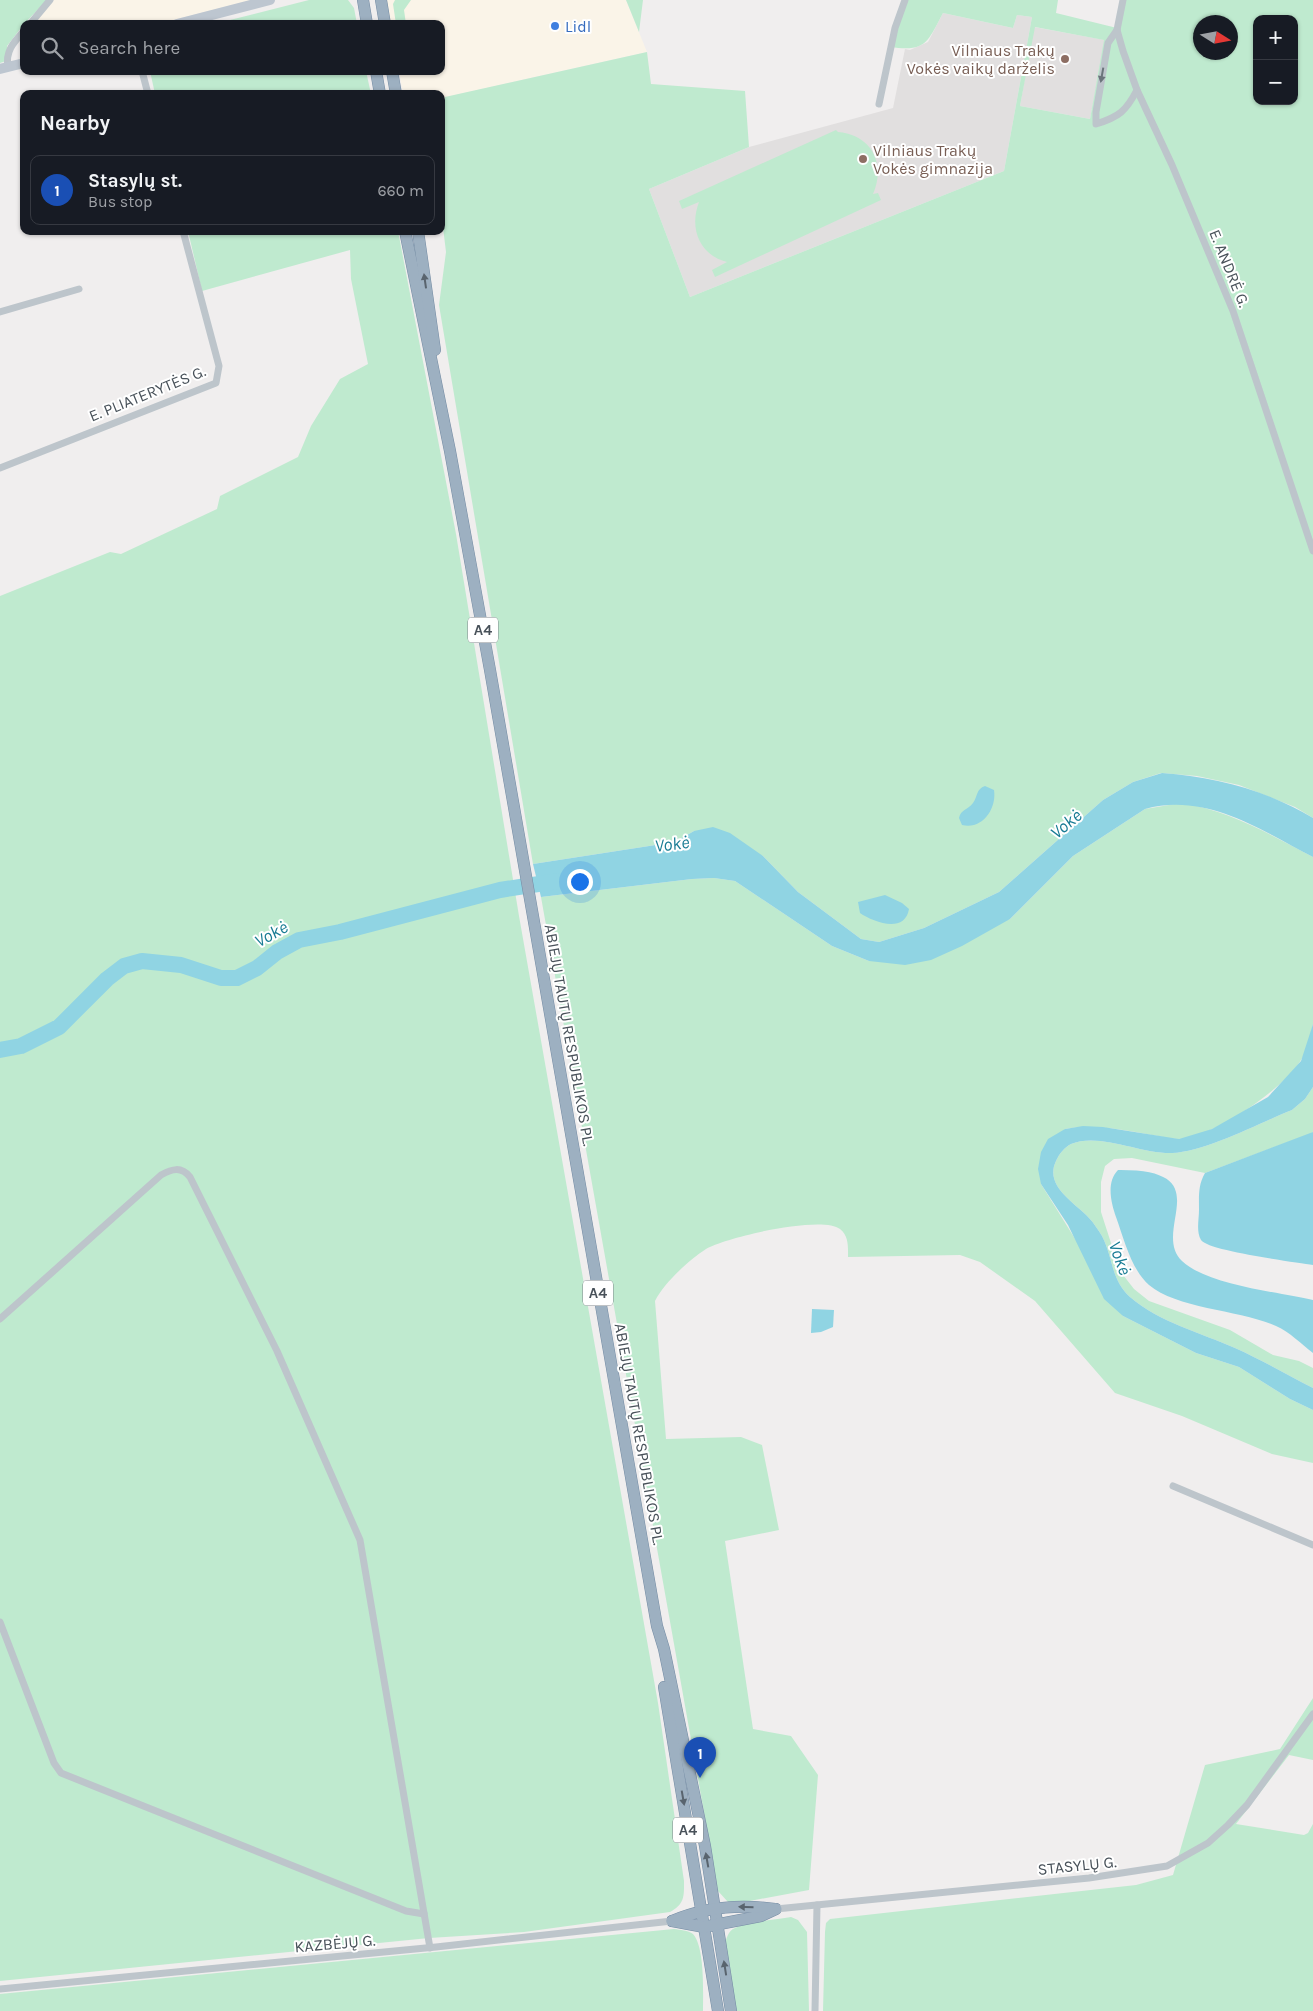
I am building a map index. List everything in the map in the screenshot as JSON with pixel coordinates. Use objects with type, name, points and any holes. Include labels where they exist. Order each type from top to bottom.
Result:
[{"type":"highway","points":[[363,0],[366,20]]},
{"type":"highway","points":[[381,0],[384,20]]},
{"type":"highway","points":[[377,75],[379,90]]},
{"type":"highway","points":[[393,75],[395,90]]},
{"type":"highway","name":"ABIEJŲ TAUTŲ RESPUBLIKOS PL.","points":[[406,235],[450,451],[657,1626],[664,1649],[716,1908],[731,2011]]},
{"type":"highway","name":"ABIEJŲ TAUTŲ RESPUBLIKOS PL.","points":[[419,235],[450,451]]},
{"type":"highway","name":"ABIEJŲ TAUTŲ RESPUBLIKOS PL.","points":[[657,1626],[658,1650],[718,2011]]},
{"type":"highway","points":[[672,1921],[716,1908],[750,1907],[776,1909]]},
{"type":"highway","points":[[672,1921],[704,1927],[761,1916],[776,1909]]},
{"type":"main road","points":[[192,20],[270,0]]},
{"type":"main road","points":[[4,62],[20,63]]},
{"type":"street","points":[[33,20],[50,0]]},
{"type":"street","points":[[879,104],[895,28],[905,0]]},
{"type":"street","name":"E. ANDRĖ G.","points":[[1123,0],[1117,30],[1137,90],[1176,173],[1233,311],[1313,551]]},
{"type":"street","points":[[1117,30],[1108,43],[1096,112],[1096,124],[1113,119],[1128,107],[1137,90]]},
{"type":"street","points":[[4,62],[12,44],[20,35]]},
{"type":"street","points":[[143,75],[147,90]]},
{"type":"street","name":"E. PLIATERYTĖS G.","points":[[0,468],[216,383],[219,366],[184,235]]},
{"type":"street","points":[[0,312],[79,289]]},
{"type":"street","points":[[0,1319],[161,1175],[174,1169],[186,1172],[190,1177],[277,1351],[355,1524],[360,1540],[430,1948]]},
{"type":"street","points":[[1173,1486],[1313,1545]]},
{"type":"street","points":[[0,1622],[54,1763],[61,1773],[406,1911],[424,1914]]},
{"type":"street","name":"STASYLŲ G.","points":[[776,1909],[1089,1878],[1167,1866],[1208,1843],[1228,1826],[1247,1804],[1313,1714]]},
{"type":"street","points":[[815,2011],[817,1905]]},
{"type":"street","name":"KAZBĖJŲ G.","points":[[0,1988],[430,1948],[672,1921]]},
{"type":"shaded area","points":[[47,0],[252,0],[173,20],[30,20]]},
{"type":"shaded area","points":[[386,0],[626,0],[647,52],[446,97],[445,102],[445,90],[402,90],[400,75],[445,75],[445,20],[389,20]]},
{"type":"shaded area","name":"Vilniaus Trakų Vokės gimnazija","points":[[943,13],[1013,28],[1017,15],[1032,17],[1004,171],[690,297],[649,189],[749,147],[893,108],[905,49],[910,50],[928,42]]},
{"type":"shaded area","name":"Vilniaus Trakų Vokės vaikų darželis","points":[[1034,27],[1105,40],[1090,119],[1020,106]]},
{"type":"green space","points":[[0,0],[47,0],[28,20],[20,20],[20,29],[7,46],[9,60],[0,63]]},
{"type":"green space","points":[[309,0],[348,0],[354,8],[356,20],[230,20]]},
{"type":"green space","points":[[395,0],[411,0],[404,10],[405,20],[395,20],[393,4]]},
{"type":"green space","points":[[626,0],[643,0],[639,32]]},
{"type":"green space","points":[[905,0],[1058,0],[1056,13],[1117,28],[1123,0],[1313,0],[1313,818],[1295,807],[1239,785],[1197,776],[1161,773],[1133,782],[1103,800],[999,892],[924,928],[879,942],[861,939],[798,892],[763,856],[694,831],[675,842],[533,864],[439,305],[446,252],[444,235],[445,97],[647,52],[651,84],[745,91],[749,147],[649,189],[690,297],[1004,171],[1032,17],[1017,15],[1013,28],[943,13],[929,38],[924,43],[911,48],[890,47]],"holes":[[[1035,27],[1104,40],[1090,119],[1020,106]]]},
{"type":"green space","points":[[151,75],[367,75],[370,90],[154,90]]},
{"type":"green space","points":[[836,130],[860,139],[873,153],[877,162],[878,172],[873,194],[878,193],[881,200],[715,277],[712,270],[727,262],[709,253],[699,239],[695,221],[699,202],[682,209],[679,201]]},
{"type":"green space","points":[[189,235],[399,235],[456,534],[519,916],[658,1703],[684,1881],[684,1895],[679,1906],[670,1912],[524,1932],[429,1938],[0,1981],[0,596],[110,552],[121,554],[217,509],[220,496],[298,457],[311,426],[340,379],[368,364],[351,279],[350,250],[202,291]]},
{"type":"green space","points":[[1181,803],[1217,812],[1249,824],[1313,857],[1313,1024],[1307,1047],[1292,1071],[1264,1097],[1246,1110],[1209,1131],[1192,1137],[1175,1139],[1098,1127],[1065,1129],[1041,1184],[1123,1316],[1196,1353],[1239,1367],[1290,1399],[1313,1410],[1313,1463],[1272,1454],[1182,1416],[1115,1393],[1035,1301],[980,1262],[960,1255],[848,1257],[845,1235],[840,1229],[830,1225],[774,1229],[717,1244],[699,1254],[671,1280],[655,1301],[666,1439],[741,1437],[762,1445],[779,1530],[725,1541],[753,1729],[791,1736],[818,1775],[809,1890],[739,1903],[728,1902],[718,1891],[541,897],[692,879],[714,878],[735,881],[832,946],[869,961],[1010,919],[1073,856],[1145,809]]},
{"type":"green space","points":[[1313,1087],[1313,1132],[1205,1173],[1132,1158],[1114,1159],[1105,1166],[1101,1182],[1101,1212],[1120,1271],[1134,1289],[1149,1301],[1230,1330],[1273,1355],[1299,1361],[1313,1368],[1313,1388],[1245,1353],[1167,1320],[1141,1306],[1130,1297],[1119,1283],[1102,1236],[1091,1220],[1062,1193],[1057,1186],[1053,1170],[1057,1158],[1064,1149],[1071,1144],[1082,1141],[1094,1140],[1172,1153],[1200,1148],[1292,1110],[1305,1099]]},
{"type":"green space","points":[[1313,1698],[1313,1760],[1289,1755],[1236,1824],[1304,1835],[1308,1833],[1313,1824],[1313,2011],[823,2011],[825,1932],[826,1923],[830,1919],[1136,1885],[1173,1875],[1205,1765],[1280,1749]]},
{"type":"green space","points":[[791,1917],[798,1920],[807,1932],[809,2011],[736,2011],[725,1945],[729,1933],[735,1928],[747,1924]]},
{"type":"green space","points":[[674,1929],[691,1933],[697,1940],[701,1959],[703,2011],[0,2011],[0,1994]]},
{"type":"water","points":[[1162,773],[1240,786],[1277,800],[1313,818],[1313,857],[1253,825],[1211,810],[1190,806],[1168,805],[1145,809],[1073,856],[1010,919],[962,946],[931,960],[905,965],[869,961],[832,946],[735,881],[714,878],[692,879],[541,897],[533,864],[675,842],[694,831],[713,827],[730,833],[763,856],[798,892],[861,939],[879,942],[924,928],[999,892],[1103,800],[1133,782]]},
{"type":"water","points":[[985,786],[994,790],[993,804],[990,811],[982,821],[976,824],[962,825],[959,818],[960,815],[971,805],[979,791]]},
{"type":"water","points":[[885,895],[902,903],[909,909],[906,917],[901,921],[895,924],[888,924],[873,920],[860,913],[858,902]]},
{"type":"water","points":[[1313,1024],[1313,1087],[1305,1099],[1292,1110],[1200,1148],[1172,1153],[1094,1140],[1082,1141],[1071,1144],[1060,1153],[1053,1170],[1057,1186],[1062,1193],[1091,1220],[1102,1236],[1119,1283],[1130,1297],[1141,1306],[1167,1320],[1245,1353],[1313,1388],[1313,1410],[1290,1399],[1239,1367],[1196,1353],[1123,1316],[1104,1299],[1068,1225],[1041,1184],[1038,1169],[1041,1152],[1048,1139],[1065,1129],[1083,1126],[1103,1127],[1179,1139],[1212,1129],[1268,1097],[1301,1061]]},
{"type":"water","points":[[1313,1132],[1313,1265],[1235,1252],[1207,1244],[1201,1240],[1198,1229],[1199,1195],[1205,1173]]},
{"type":"water","points":[[1118,1170],[1149,1172],[1167,1179],[1176,1190],[1174,1248],[1182,1261],[1193,1269],[1225,1282],[1313,1300],[1313,1353],[1291,1335],[1276,1326],[1245,1316],[1176,1299],[1161,1293],[1149,1285],[1137,1271],[1125,1244],[1113,1205],[1111,1186],[1114,1175]]},
{"type":"water","points":[[812,1309],[834,1310],[833,1327],[821,1332],[811,1333]]},
{"type":"waterway","name":"Vokė","points":[[0,1050],[21,1046],[59,1027],[107,979],[124,966],[142,961],[181,965],[221,978],[237,978],[257,968],[277,952],[299,940],[340,932],[500,890],[558,881]]},
{"type":"place","name":"Lidl","points":[[555,26]]},
{"type":"place","name":"Vilniaus Trakų Vokės vaikų darželis","points":[[1065,59]]},
{"type":"place","name":"Vilniaus Trakų Vokės gimnazija","points":[[863,159]]},
{"type":"place","name":"Stasylų st.","points":[[700,1778]]}]
